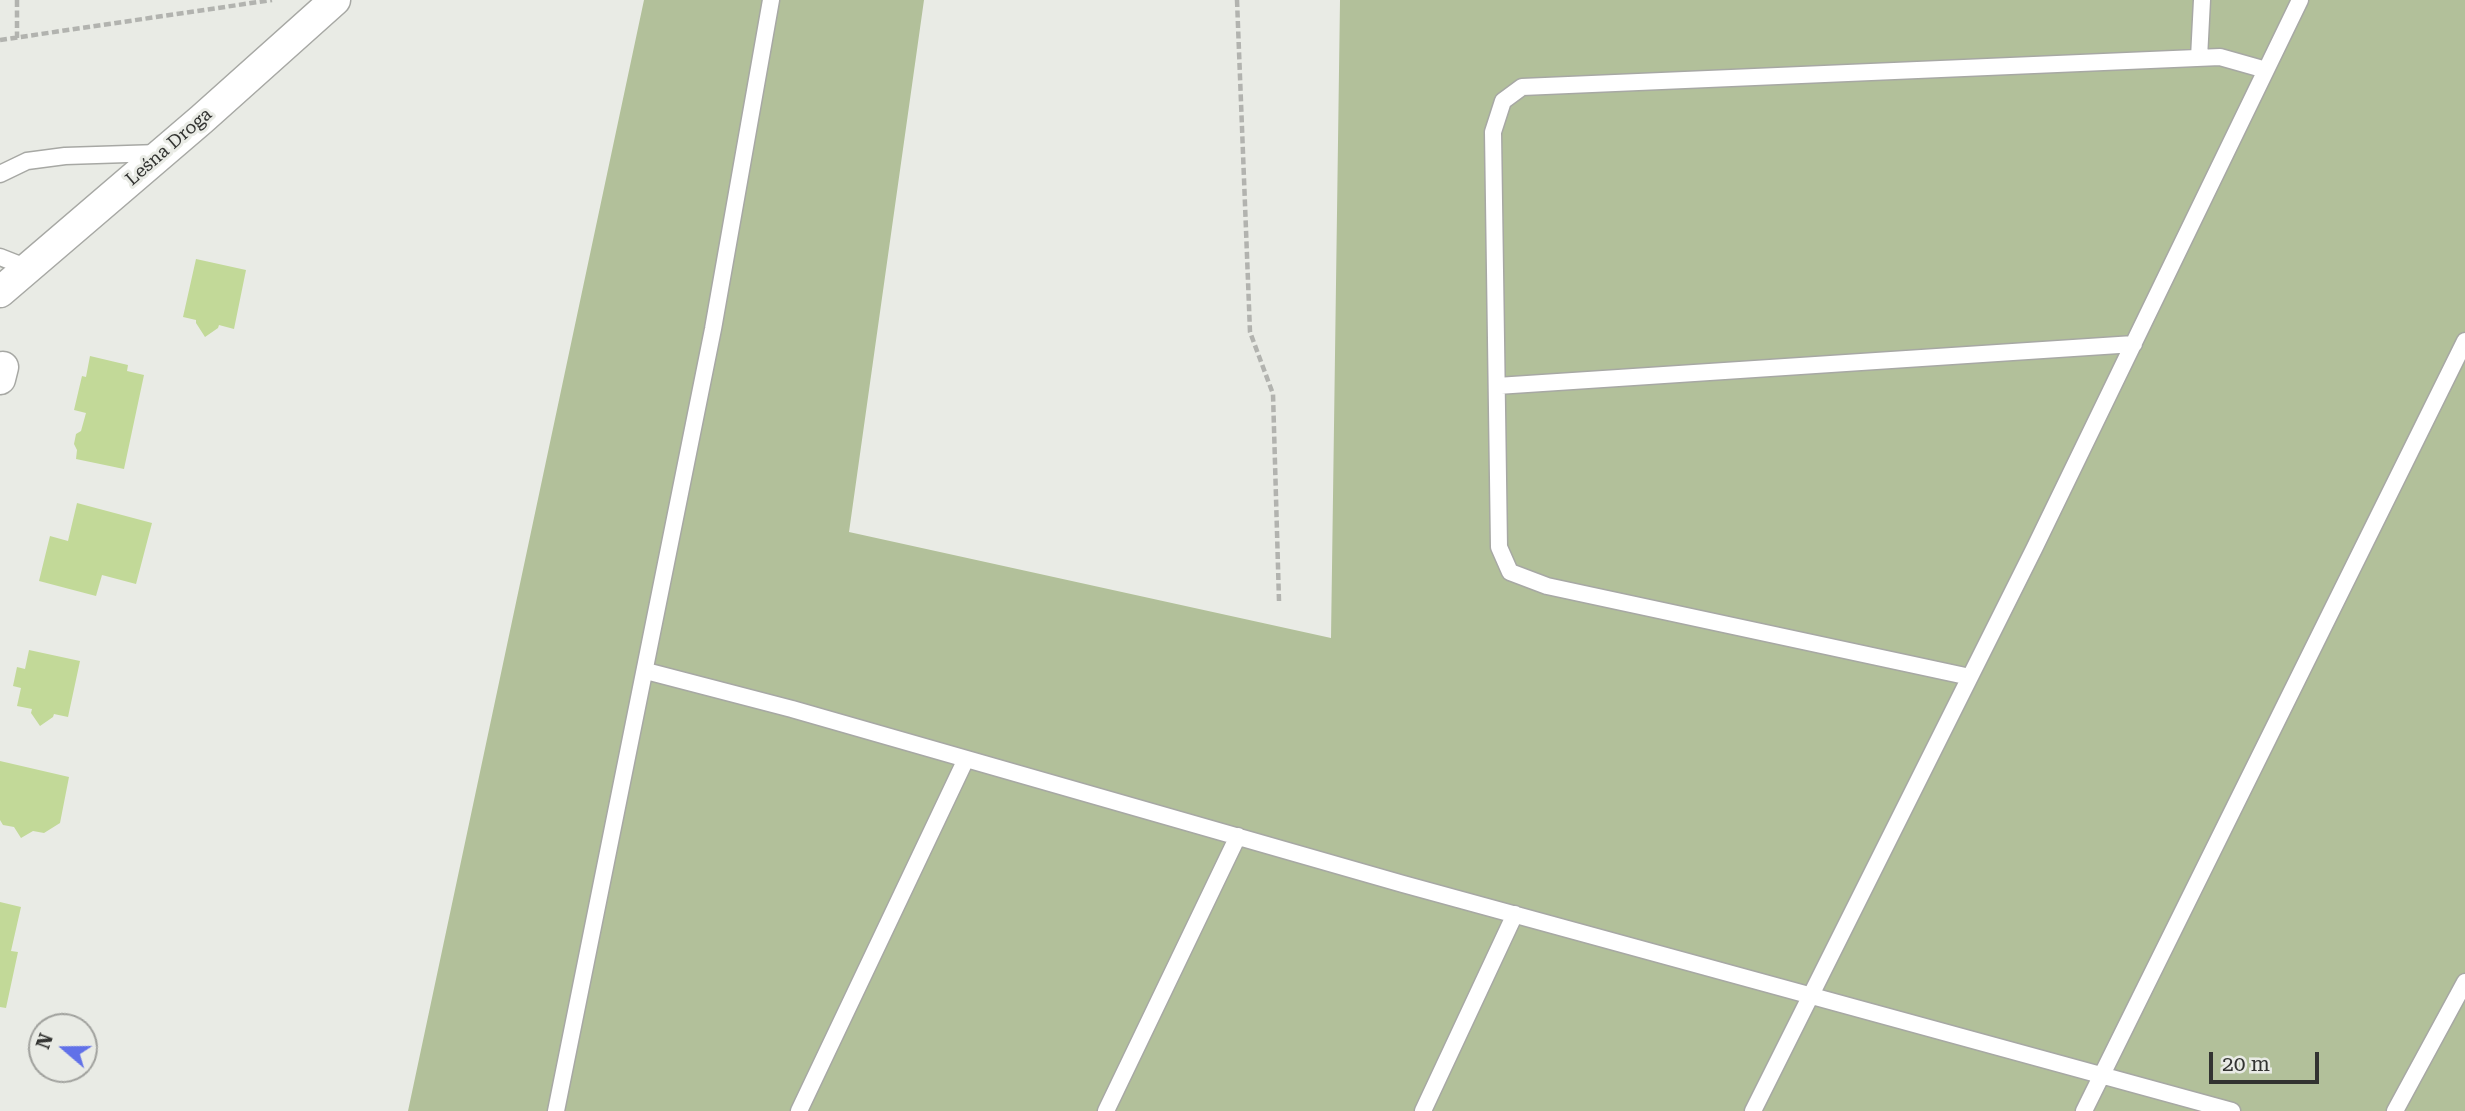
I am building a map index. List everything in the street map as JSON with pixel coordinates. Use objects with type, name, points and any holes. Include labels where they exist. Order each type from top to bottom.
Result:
[{"type":"street","name":"Leśna Droga","points":[[0,292],[335,0]]},
{"type":"lane","points":[[556,1111],[713,328],[771,0]]},
{"type":"lane","points":[[2199,58],[2202,0]]},
{"type":"lane","points":[[1753,1111],[2134,344],[2300,0]]},
{"type":"lane","points":[[1970,677],[1547,586],[1510,572],[1499,547],[1493,132],[1503,101],[1522,87],[2220,57],[2266,70]]},
{"type":"lane","points":[[0,174],[27,161],[65,156],[162,153]]},
{"type":"lane","points":[[0,257],[28,268]]},
{"type":"lane","points":[[2084,1111],[2465,341]]},
{"type":"lane","points":[[1497,386],[2134,344]]},
{"type":"lane","points":[[646,671],[792,709],[1515,914],[2232,1111]]},
{"type":"lane","points":[[799,1111],[966,759]]},
{"type":"lane","points":[[1106,1111],[1238,836]]},
{"type":"lane","points":[[1423,1111],[1515,914]]},
{"type":"lane","points":[[2395,1111],[2465,982]]},
{"type":"path","points":[[17,0],[17,38]]},
{"type":"path","points":[[0,40],[272,0]]},
{"type":"path","points":[[1237,0],[1250,332],[1273,394],[1279,601]]},
{"type":"green space","points":[[644,0],[924,0],[849,532],[1331,638],[1340,0],[2465,0],[2465,1111],[408,1111]]},
{"type":"building","points":[[196,259],[246,270],[234,329],[219,325],[205,337],[196,320],[183,317]]},
{"type":"building","points":[[90,356],[128,365],[127,371],[144,375],[124,469],[76,459],[76,434],[81,431],[86,413],[74,410],[82,376],[86,377]]},
{"type":"building","points":[[77,503],[152,523],[136,584],[102,575],[96,596],[39,581],[50,536],[68,541]]},
{"type":"building","points":[[29,650],[80,661],[68,717],[54,714],[40,726],[31,713],[32,709],[17,706],[21,688],[13,686],[17,667],[25,669]]},
{"type":"building","points":[[0,761],[69,777],[60,823],[44,833],[33,831],[21,838],[14,827],[3,825],[0,820]]},
{"type":"building","points":[[0,902],[21,907],[11,951],[18,952],[6,1008],[0,1007]]}]
